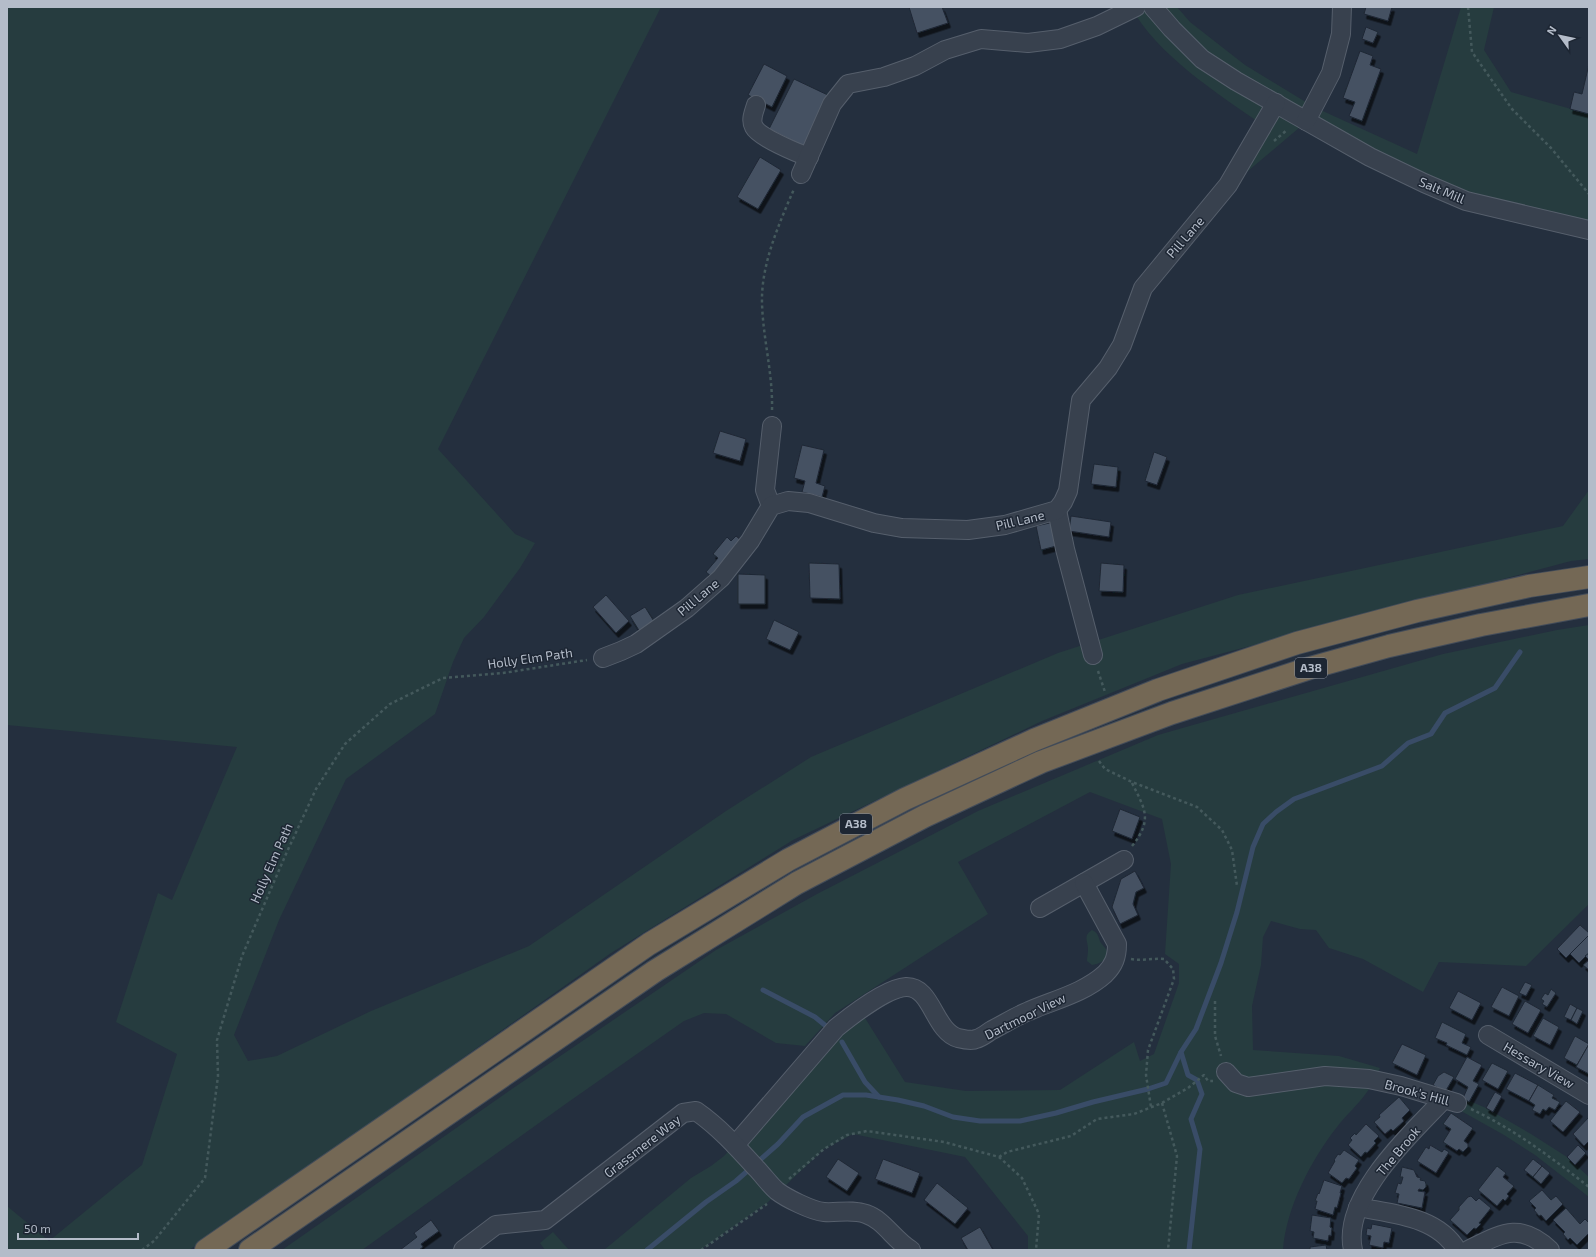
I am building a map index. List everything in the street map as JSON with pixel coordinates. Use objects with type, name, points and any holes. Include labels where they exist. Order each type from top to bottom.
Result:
[{"type":"highway","name":"A38","points":[[206,1250],[649,944],[788,860],[905,799],[1034,740],[1151,692],[1297,643],[1432,608],[1529,586],[1589,577]]},
{"type":"highway","name":"A38","points":[[250,1250],[655,971],[797,884],[925,816],[1042,762],[1172,712],[1303,670],[1389,646],[1481,625],[1589,605]]},
{"type":"street","points":[[801,174],[832,104],[848,84],[884,77],[909,68],[945,50],[981,39],[1028,43],[1060,40],[1097,26],[1136,7]]},
{"type":"street","name":"Salt Mill","points":[[1153,7],[1172,30],[1202,59],[1236,81],[1370,157],[1466,201],[1589,230]]},
{"type":"street","points":[[1306,121],[1331,73],[1341,34],[1342,7]]},
{"type":"street","name":"Pill Lane","points":[[603,658],[621,652],[636,644],[687,608],[721,578],[750,541],[771,506],[788,501],[809,503],[874,523],[902,528],[968,530],[1004,525],[1057,510],[1068,491],[1081,400],[1108,368],[1122,345],[1143,288],[1228,185],[1276,103]]},
{"type":"street","points":[[756,105],[752,119],[753,126],[756,130],[769,138],[809,157]]},
{"type":"street","points":[[771,506],[765,490],[772,426]]},
{"type":"street","points":[[1057,510],[1065,549],[1093,655]]},
{"type":"street","points":[[1040,908],[1124,860]]},
{"type":"street","points":[[1084,883],[1117,944],[1117,956]]},
{"type":"street","name":"Dartmoor View","points":[[741,1151],[836,1028],[855,1013],[895,988],[908,987],[919,991],[926,998],[944,1028],[957,1038],[976,1040],[1029,1010],[1055,1002],[1087,986],[1104,974],[1113,965],[1117,956]]},
{"type":"street","name":"Hessary View","points":[[1488,1036],[1589,1095]]},
{"type":"street","name":"Brook's Hill","points":[[1226,1072],[1236,1083],[1248,1087],[1325,1076],[1375,1081],[1401,1086],[1451,1101]]},
{"type":"street","name":"The Brook","points":[[1353,1250],[1351,1242],[1352,1227],[1358,1207],[1368,1187],[1384,1164],[1451,1101]]},
{"type":"street","name":"Grassmere Way","points":[[463,1250],[496,1225],[545,1220],[683,1113],[696,1111],[711,1122],[741,1151],[777,1191],[803,1205],[823,1212],[852,1211],[866,1214],[878,1219],[903,1245],[911,1250]]},
{"type":"street","points":[[1358,1207],[1416,1219],[1436,1228],[1453,1243],[1457,1250]]},
{"type":"street","points":[[1468,1250],[1500,1234],[1513,1232],[1525,1234],[1540,1241],[1550,1250]]},
{"type":"path","points":[[1468,7],[1472,52],[1512,109],[1551,148],[1589,194]]},
{"type":"path","points":[[772,426],[772,396],[762,302],[764,276],[774,236],[801,174]]},
{"type":"path","points":[[1093,655],[1106,695]]},
{"type":"path","name":"Holly Elm Path","points":[[142,1250],[154,1241],[205,1178],[218,1076],[217,1040],[242,956],[316,788],[345,744],[390,704],[443,678],[503,673],[603,658]]},
{"type":"path","points":[[1096,757],[1105,769],[1132,782],[1198,806],[1222,830],[1232,850],[1236,886]]},
{"type":"path","points":[[1124,860],[1139,837],[1145,821],[1145,808],[1132,782]]},
{"type":"path","points":[[1117,956],[1137,960],[1153,958],[1164,959],[1173,969],[1174,979],[1148,1050],[1146,1075],[1151,1107]]},
{"type":"path","points":[[1216,1001],[1215,1036],[1226,1072]]},
{"type":"path","points":[[999,1157],[1007,1152],[1071,1136],[1097,1119],[1134,1114],[1162,1103],[1188,1088],[1204,1075]]},
{"type":"path","name":"Brook's Hill","points":[[1451,1101],[1482,1115],[1514,1133],[1559,1163],[1589,1187]]},
{"type":"path","points":[[1162,1103],[1177,1156],[1168,1250]]},
{"type":"path","points":[[701,1250],[767,1203],[799,1169],[824,1149],[847,1135],[867,1131],[944,1142],[999,1157],[1022,1178],[1039,1214],[1036,1250]]},
{"type":"green space","points":[[7,7],[661,7],[438,449],[515,534],[535,543],[520,568],[484,617],[464,638],[453,662],[435,714],[346,779],[279,920],[234,1035],[248,1061],[277,1056],[371,1011],[529,946],[726,811],[811,757],[1058,653],[1238,595],[1563,526],[1589,490],[1589,559],[1571,561],[1182,664],[1042,721],[793,840],[611,953],[278,1189],[189,1250],[7,1250],[7,1206],[49,1241],[142,1165],[177,1054],[116,1022],[158,893],[172,900],[237,747],[7,725]]},
{"type":"green space","points":[[1131,7],[1177,7],[1190,22],[1245,65],[1314,107],[1417,154],[1461,7],[1494,7],[1484,50],[1511,92],[1589,114],[1589,230],[1466,201],[1306,122],[1248,171],[1228,185],[1263,125],[1208,87],[1172,57],[1142,24]]},
{"type":"green space","points":[[1589,625],[1589,904],[1526,966],[1439,962],[1423,992],[1363,959],[1329,948],[1316,930],[1300,929],[1271,921],[1263,937],[1261,965],[1252,1006],[1253,1050],[1339,1056],[1380,1068],[1369,1089],[1327,1140],[1309,1169],[1301,1185],[1289,1218],[1283,1250],[1028,1250],[1028,1236],[965,1157],[853,1134],[824,1149],[767,1203],[700,1250],[604,1250],[691,1178],[724,1156],[860,1010],[905,1082],[966,1091],[1060,1090],[1134,1042],[1140,1061],[1154,1054],[1179,983],[1179,964],[1165,954],[1171,864],[1162,819],[1090,792],[958,862],[988,914],[835,1013],[805,1046],[776,1043],[726,1014],[704,1013],[684,1021],[362,1250],[282,1250],[509,1091],[716,950],[817,894],[978,811],[1158,735],[1443,654],[1557,630]]},
{"type":"green space","points":[[1092,930],[1097,934],[1101,943],[1107,950],[1107,954],[1103,961],[1092,965],[1087,961],[1087,935]]},
{"type":"green space","points":[[1463,1098],[1486,1108],[1567,1157],[1589,1177],[1589,1197],[1535,1155],[1504,1135],[1454,1107]]},
{"type":"green space","points":[[553,1232],[569,1250],[545,1250],[540,1243]]},
{"type":"building","points":[[909,7],[942,7],[948,23],[917,33]]},
{"type":"building","points":[[1366,7],[1392,7],[1388,21],[1364,14]]},
{"type":"building","points":[[1366,27],[1378,32],[1373,43],[1362,39]]},
{"type":"building","points":[[1360,51],[1373,56],[1370,65],[1381,69],[1362,121],[1349,116],[1355,102],[1343,98]]},
{"type":"building","points":[[764,64],[787,76],[772,107],[748,95]]},
{"type":"building","points":[[1589,64],[1589,114],[1570,109],[1574,92],[1582,94]]},
{"type":"building","points":[[794,79],[832,97],[807,148],[769,129]]},
{"type":"building","points":[[760,157],[781,170],[758,209],[737,197]]},
{"type":"building","points":[[720,431],[746,439],[740,461],[713,453]]},
{"type":"building","points":[[802,445],[824,450],[816,483],[825,486],[822,497],[802,492],[805,481],[794,478]]},
{"type":"building","points":[[1154,452],[1167,457],[1157,485],[1145,481]]},
{"type":"building","points":[[1094,464],[1118,467],[1116,487],[1091,484]]},
{"type":"building","points":[[1071,516],[1111,522],[1109,537],[1069,531]]},
{"type":"building","points":[[1054,522],[1060,545],[1041,550],[1036,526]]},
{"type":"building","points":[[736,536],[742,541],[712,577],[706,572],[718,558],[713,554],[727,537],[731,541]]},
{"type":"building","points":[[809,563],[839,564],[840,599],[810,598]]},
{"type":"building","points":[[1101,563],[1124,565],[1123,592],[1099,591]]},
{"type":"building","points":[[738,574],[765,575],[765,604],[738,604]]},
{"type":"building","points":[[606,595],[629,621],[616,633],[593,607]]},
{"type":"building","points":[[645,607],[655,623],[640,632],[630,616]]},
{"type":"building","points":[[774,620],[799,632],[790,650],[766,639]]},
{"type":"building","points":[[1120,809],[1140,817],[1132,839],[1112,831]]},
{"type":"building","points":[[1135,871],[1144,888],[1136,892],[1133,904],[1138,915],[1120,924],[1112,907],[1121,879]]},
{"type":"building","points":[[1580,925],[1589,933],[1589,935],[1566,958],[1557,949]]},
{"type":"building","points":[[1589,935],[1589,953],[1579,963],[1570,954]]},
{"type":"building","points":[[1589,953],[1589,960],[1585,956]]},
{"type":"building","points":[[1589,960],[1589,970],[1583,965]]},
{"type":"building","points":[[1525,982],[1532,985],[1526,996],[1519,993]]},
{"type":"building","points":[[1502,987],[1519,996],[1509,1016],[1491,1007]]},
{"type":"building","points":[[1551,989],[1556,993],[1547,1007],[1542,1004],[1544,1001],[1541,999],[1545,993],[1548,995]]},
{"type":"building","points":[[1458,991],[1481,1003],[1472,1020],[1449,1008]]},
{"type":"building","points":[[1525,1001],[1541,1010],[1528,1033],[1512,1024]]},
{"type":"building","points":[[1570,1004],[1577,1008],[1571,1020],[1564,1017]]},
{"type":"building","points":[[1577,1008],[1583,1011],[1577,1024],[1571,1020]]},
{"type":"building","points":[[1543,1018],[1559,1027],[1550,1045],[1533,1036]]},
{"type":"building","points":[[1442,1022],[1466,1034],[1462,1043],[1471,1047],[1467,1055],[1446,1045],[1447,1043],[1435,1038]]},
{"type":"building","points":[[1575,1036],[1589,1044],[1577,1065],[1564,1058]]},
{"type":"building","points":[[1402,1044],[1426,1055],[1417,1075],[1392,1063]]},
{"type":"building","points":[[1589,1044],[1589,1074],[1576,1067]]},
{"type":"building","points":[[1467,1057],[1482,1065],[1473,1081],[1479,1084],[1469,1102],[1463,1098],[1468,1087],[1455,1079]]},
{"type":"building","points":[[1492,1063],[1508,1071],[1498,1089],[1482,1080]]},
{"type":"building","points":[[1444,1072],[1454,1077],[1445,1092],[1433,1085],[1438,1076]]},
{"type":"building","points":[[1515,1073],[1538,1085],[1529,1101],[1506,1089]]},
{"type":"building","points":[[1538,1085],[1554,1095],[1552,1098],[1560,1102],[1555,1110],[1549,1107],[1546,1111],[1543,1109],[1540,1114],[1532,1110],[1535,1105],[1529,1101]]},
{"type":"building","points":[[1495,1092],[1502,1096],[1493,1112],[1486,1108]]},
{"type":"building","points":[[1399,1097],[1410,1110],[1402,1118],[1404,1121],[1393,1131],[1391,1129],[1385,1134],[1374,1122],[1380,1117],[1379,1115]]},
{"type":"building","points":[[1566,1101],[1580,1112],[1563,1132],[1550,1121]]},
{"type":"building","points":[[1451,1113],[1473,1128],[1464,1141],[1468,1144],[1468,1147],[1463,1152],[1459,1149],[1457,1151],[1443,1142],[1451,1129],[1443,1124]]},
{"type":"building","points":[[1589,1117],[1589,1141],[1584,1146],[1573,1134]]},
{"type":"building","points":[[1366,1124],[1379,1136],[1374,1141],[1376,1143],[1361,1157],[1348,1145],[1352,1140],[1350,1138],[1355,1133],[1356,1135]]},
{"type":"building","points":[[1430,1145],[1442,1152],[1444,1149],[1449,1152],[1436,1173],[1417,1161],[1426,1147],[1429,1149]]},
{"type":"building","points":[[1578,1145],[1586,1153],[1575,1165],[1567,1157]]},
{"type":"building","points":[[1344,1150],[1359,1160],[1355,1166],[1357,1168],[1349,1179],[1346,1178],[1342,1183],[1328,1173],[1338,1154],[1340,1155]]},
{"type":"building","points":[[838,1159],[859,1173],[847,1191],[826,1177]]},
{"type":"building","points":[[883,1159],[920,1173],[912,1193],[875,1179]]},
{"type":"building","points":[[1533,1159],[1542,1166],[1533,1177],[1524,1170]]},
{"type":"building","points":[[1497,1166],[1506,1173],[1503,1177],[1514,1186],[1507,1194],[1509,1196],[1505,1201],[1503,1199],[1497,1206],[1478,1190]]},
{"type":"building","points":[[1542,1166],[1550,1173],[1541,1184],[1533,1177]]},
{"type":"building","points":[[1402,1167],[1414,1170],[1417,1177],[1421,1178],[1420,1180],[1425,1181],[1426,1187],[1423,1190],[1419,1189],[1418,1191],[1425,1192],[1422,1208],[1397,1203],[1399,1194],[1395,1193],[1398,1183],[1401,1184],[1403,1177],[1400,1177]]},
{"type":"building","points":[[1324,1180],[1342,1186],[1337,1208],[1335,1207],[1333,1215],[1315,1209],[1317,1201],[1315,1201]]},
{"type":"building","points":[[937,1183],[968,1208],[955,1224],[924,1200]]},
{"type":"building","points":[[1542,1190],[1551,1200],[1556,1196],[1563,1204],[1546,1221],[1541,1215],[1539,1216],[1534,1210],[1536,1208],[1529,1201]]},
{"type":"building","points":[[1471,1196],[1476,1201],[1479,1198],[1491,1208],[1479,1223],[1481,1224],[1467,1235],[1450,1220],[1459,1210],[1459,1207],[1468,1197]]},
{"type":"building","points":[[1566,1208],[1580,1224],[1585,1219],[1589,1223],[1589,1233],[1577,1245],[1570,1238],[1568,1240],[1563,1234],[1565,1232],[1553,1220]]},
{"type":"building","points":[[1312,1215],[1331,1218],[1331,1236],[1329,1235],[1328,1241],[1313,1238],[1314,1232],[1310,1231]]},
{"type":"building","points":[[431,1220],[439,1231],[421,1244],[423,1247],[419,1250],[400,1250],[417,1237],[414,1233]]},
{"type":"building","points":[[1372,1224],[1392,1228],[1389,1243],[1384,1242],[1383,1248],[1369,1245],[1371,1236],[1366,1235],[1367,1228],[1371,1229]]},
{"type":"building","points":[[980,1227],[993,1250],[968,1250],[961,1238]]},
{"type":"building","points":[[1326,1245],[1327,1250],[1310,1250],[1310,1247]]},
{"type":"waterway","points":[[1189,1250],[1200,1149],[1191,1119],[1202,1094],[1197,1080],[1188,1075],[1181,1052],[1196,1029],[1221,963],[1237,912],[1253,847],[1263,824],[1294,799],[1382,766],[1408,743],[1431,734],[1445,713],[1495,688],[1520,652]]},
{"type":"waterway","points":[[763,990],[815,1017],[826,1026]]},
{"type":"waterway","points":[[842,1042],[865,1082],[879,1097]]},
{"type":"waterway","points":[[647,1250],[706,1202],[736,1181],[778,1144],[803,1117],[843,1095],[866,1095],[898,1100],[924,1106],[953,1117],[980,1121],[1020,1121],[1056,1113],[1166,1083],[1181,1052]]}]
